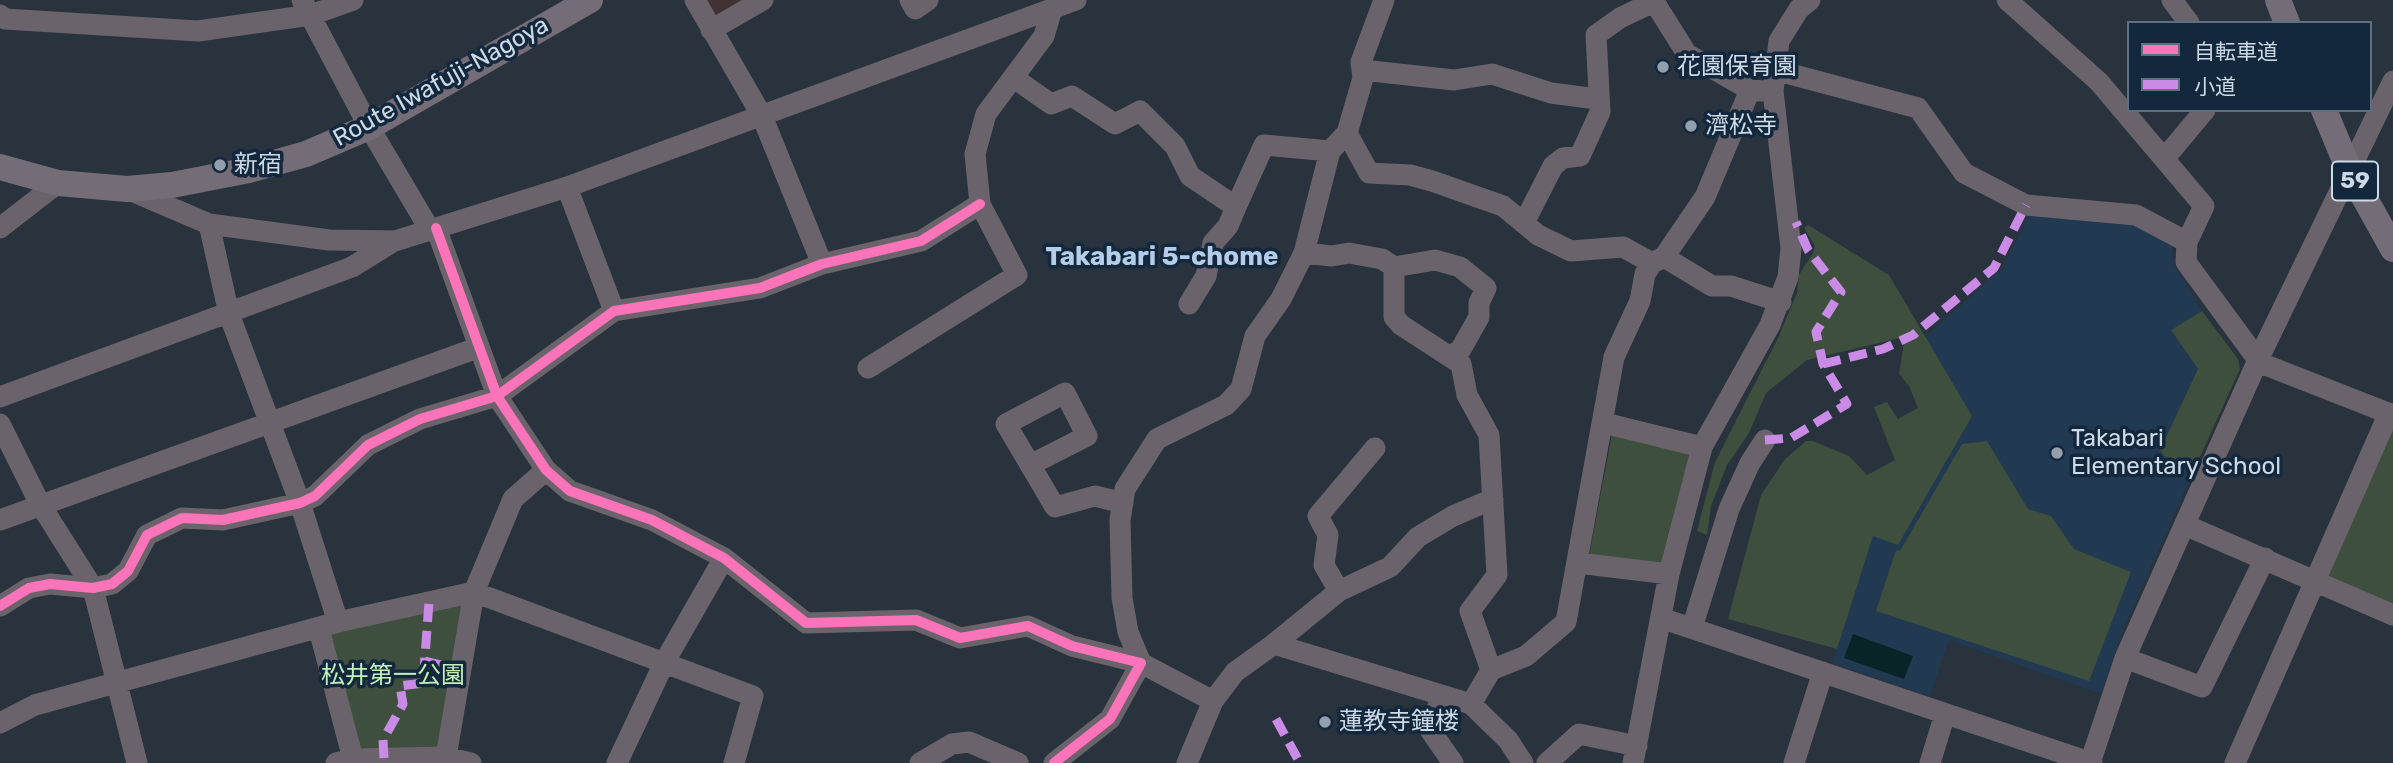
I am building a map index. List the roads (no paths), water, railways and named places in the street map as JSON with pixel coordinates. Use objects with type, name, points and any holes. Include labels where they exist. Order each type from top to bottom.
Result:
[{"type":"main road","name":"Route Iwafuji-Nagoya","points":[[0,167],[58,183],[127,189],[172,185],[249,170],[306,154],[369,127],[590,0]]},
{"type":"main road","name":"59","points":[[2324,112],[2348,170],[2393,248]]},
{"type":"street","points":[[0,15],[5,19],[198,31],[307,7],[353,0]]},
{"type":"street","points":[[695,0],[762,116],[822,264]]},
{"type":"street","points":[[711,30],[762,0]]},
{"type":"street","points":[[910,0],[915,9],[928,0]]},
{"type":"street","points":[[1141,663],[1128,632],[1122,598],[1120,520],[1125,489],[1157,439],[1226,405],[1241,389],[1255,335],[1281,299],[1304,253],[1330,151],[1347,133],[1363,78],[1360,62],[1384,0]]},
{"type":"street","points":[[1547,763],[1579,734],[1635,754],[1670,574],[1702,447],[1781,302],[1791,248],[1773,91],[1775,70],[1779,41],[1799,9],[1810,0]]},
{"type":"street","points":[[2007,0],[2099,82],[2204,206],[2187,242],[2186,262],[2258,361],[2391,414],[2235,763]]},
{"type":"street","points":[[2172,0],[2188,21]]},
{"type":"street","points":[[1525,221],[1553,166],[1563,158],[1580,156],[1600,112],[1597,99],[1596,35],[1620,18],[1653,1],[1687,54],[1750,90],[1773,91]]},
{"type":"street","points":[[868,368],[1017,275],[980,204],[975,154],[986,114],[1068,3]]},
{"type":"street","points":[[0,397],[352,267],[394,241],[567,187],[1068,3]]},
{"type":"street","points":[[307,7],[369,127],[433,229],[497,396],[546,470],[570,491],[652,520],[724,558],[806,623],[916,621],[960,638],[1028,626],[1072,646],[1141,663],[1213,701]]},
{"type":"street","points":[[1362,70],[1454,80],[1493,74],[1551,93],[1597,99]]},
{"type":"street","points":[[1775,70],[1918,108],[1964,173],[2026,205],[2136,215],[2187,242]]},
{"type":"street","points":[[1014,78],[1051,104],[1072,96],[1115,124],[1140,111],[1175,146],[1190,176],[1236,207]]},
{"type":"street","points":[[1661,618],[2091,763],[2125,658],[2258,361],[2348,170],[2385,119],[2393,81]]},
{"type":"street","points":[[1471,705],[1491,670],[1526,656],[1566,622],[1614,357],[1640,301],[1645,274],[1705,197],[1750,90]]},
{"type":"street","points":[[2164,159],[2203,112]]},
{"type":"street","points":[[1347,133],[1369,173],[1410,175],[1503,206],[1525,221],[1538,235],[1571,251],[1623,247],[1658,260],[1712,286],[1731,286],[1781,302]]},
{"type":"street","points":[[1189,304],[1206,276],[1213,243],[1228,226],[1264,145],[1330,151]]},
{"type":"street","points":[[0,228],[58,183]]},
{"type":"street","points":[[567,187],[614,311]]},
{"type":"street","points":[[127,189],[209,224],[329,240],[394,241]]},
{"type":"street","points":[[0,607],[29,588],[50,584],[93,588],[111,584],[128,571],[147,535],[182,518],[223,520],[300,503],[315,496],[368,445],[420,419],[497,396],[614,311],[760,288],[822,264],[921,241],[980,204]]},
{"type":"street","points":[[209,224],[229,314],[300,503],[328,625],[344,761],[446,760],[471,763]]},
{"type":"street","points":[[1304,253],[1332,256],[1349,253],[1381,259],[1394,267],[1435,260],[1460,267],[1486,288],[1479,303],[1479,317],[1461,349],[1451,357]]},
{"type":"street","points":[[1394,267],[1394,317],[1401,325],[1461,364],[1467,394],[1489,435],[1497,575],[1470,611],[1491,670]]},
{"type":"street","points":[[0,520],[477,348]]},
{"type":"street","points":[[1604,423],[1702,447]]},
{"type":"street","points":[[0,424],[40,504],[93,588],[137,763]]},
{"type":"street","points":[[1692,628],[1729,509],[1750,463],[1765,440]]},
{"type":"street","points":[[1339,591],[1324,565],[1328,535],[1318,516],[1375,448]]},
{"type":"street","points":[[1030,466],[1055,507],[1095,496],[1123,503]]},
{"type":"street","points":[[446,760],[474,592],[513,499],[546,470]]},
{"type":"street","points":[[1187,763],[1213,701],[1235,672],[1339,591],[1390,567],[1418,537],[1453,516],[1493,499]]},
{"type":"street","points":[[2185,525],[2393,615]]},
{"type":"street","points":[[617,763],[666,661],[724,558]]},
{"type":"street","points":[[2125,658],[2202,688],[2265,558]]},
{"type":"street","points":[[1578,563],[1670,574]]},
{"type":"street","points":[[0,723],[35,705],[328,625],[474,592],[666,661],[754,696],[734,763]]},
{"type":"street","points":[[1274,644],[1471,705],[1508,740],[1523,763]]},
{"type":"street","points":[[1054,763],[1110,719],[1141,663]]},
{"type":"street","points":[[1794,763],[1823,672]]},
{"type":"street","points":[[1443,696],[1429,727],[1453,763]]},
{"type":"street","points":[[1930,763],[1945,714]]},
{"type":"street","points":[[920,763],[952,744],[969,742],[1018,763]]},
{"type":"place","name":"花園保育園","points":[[1663,67]]},
{"type":"place","name":"濟松寺","points":[[1691,126]]},
{"type":"place","name":"新宿","points":[[220,165]]},
{"type":"place","name":"Takabari Elementary School","points":[[2057,453]]},
{"type":"place","name":"蓮教寺鐘楼","points":[[1325,722]]},
{"type":"district","name":"Takabari 5-chome","points":[[1162,257]]},
{"type":"park label","name":"松井第一公園","points":[[393,676]]}]
